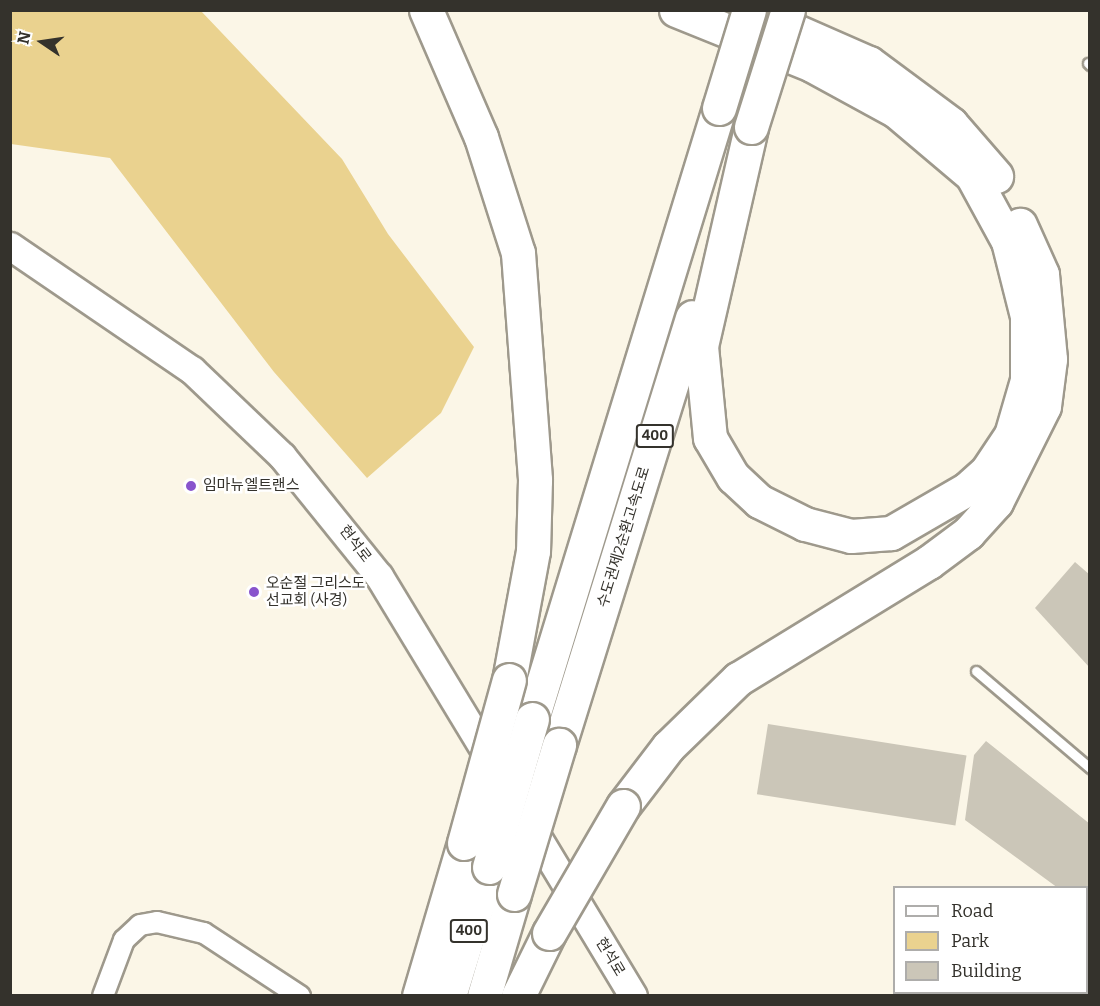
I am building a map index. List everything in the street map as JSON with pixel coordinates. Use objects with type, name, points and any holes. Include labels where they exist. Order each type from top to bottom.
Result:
[{"type":"highway","points":[[419,996],[509,680],[530,572],[535,480],[518,253],[481,138],[426,10]]},
{"type":"highway","points":[[676,10],[812,65],[896,111],[972,175],[1008,241],[1027,316],[1028,380],[1011,435],[987,471],[967,489],[891,533],[851,536],[805,524],[759,501],[733,477],[710,438],[701,346],[752,127]]},
{"type":"highway","points":[[518,996],[549,933],[623,806],[668,747],[738,678],[968,533],[996,502],[1044,406],[1049,326],[1042,274],[990,163],[951,124],[869,63],[749,10]]},
{"type":"highway","name":"수도권제2순환고속도로","points":[[449,996],[749,10]]},
{"type":"highway","name":"수도권제2순환고속도로","points":[[484,996],[559,745],[788,10]]},
{"type":"street","name":"현석로","points":[[10,246],[192,370],[319,498],[379,576],[633,996]]},
{"type":"street","points":[[103,996],[124,940],[140,925],[157,922],[204,933],[300,996]]},
{"type":"lane","points":[[976,671],[1089,768]]},
{"type":"green space","points":[[11,10],[201,11],[342,159],[388,234],[474,347],[441,413],[367,478],[274,372],[110,158],[11,144]]},
{"type":"building","points":[[1075,562],[1090,575],[1090,668],[1035,608]]},
{"type":"building","points":[[768,724],[967,755],[955,826],[757,794]]},
{"type":"building","points":[[986,741],[1090,824],[1090,910],[1088,886],[1055,886],[965,820],[974,755]]},
{"type":"place","name":"임마뉴엘트랜스","points":[[191,486]]},
{"type":"place","name":"오순절 그리스도 선교회 (사경)","points":[[254,592]]}]
